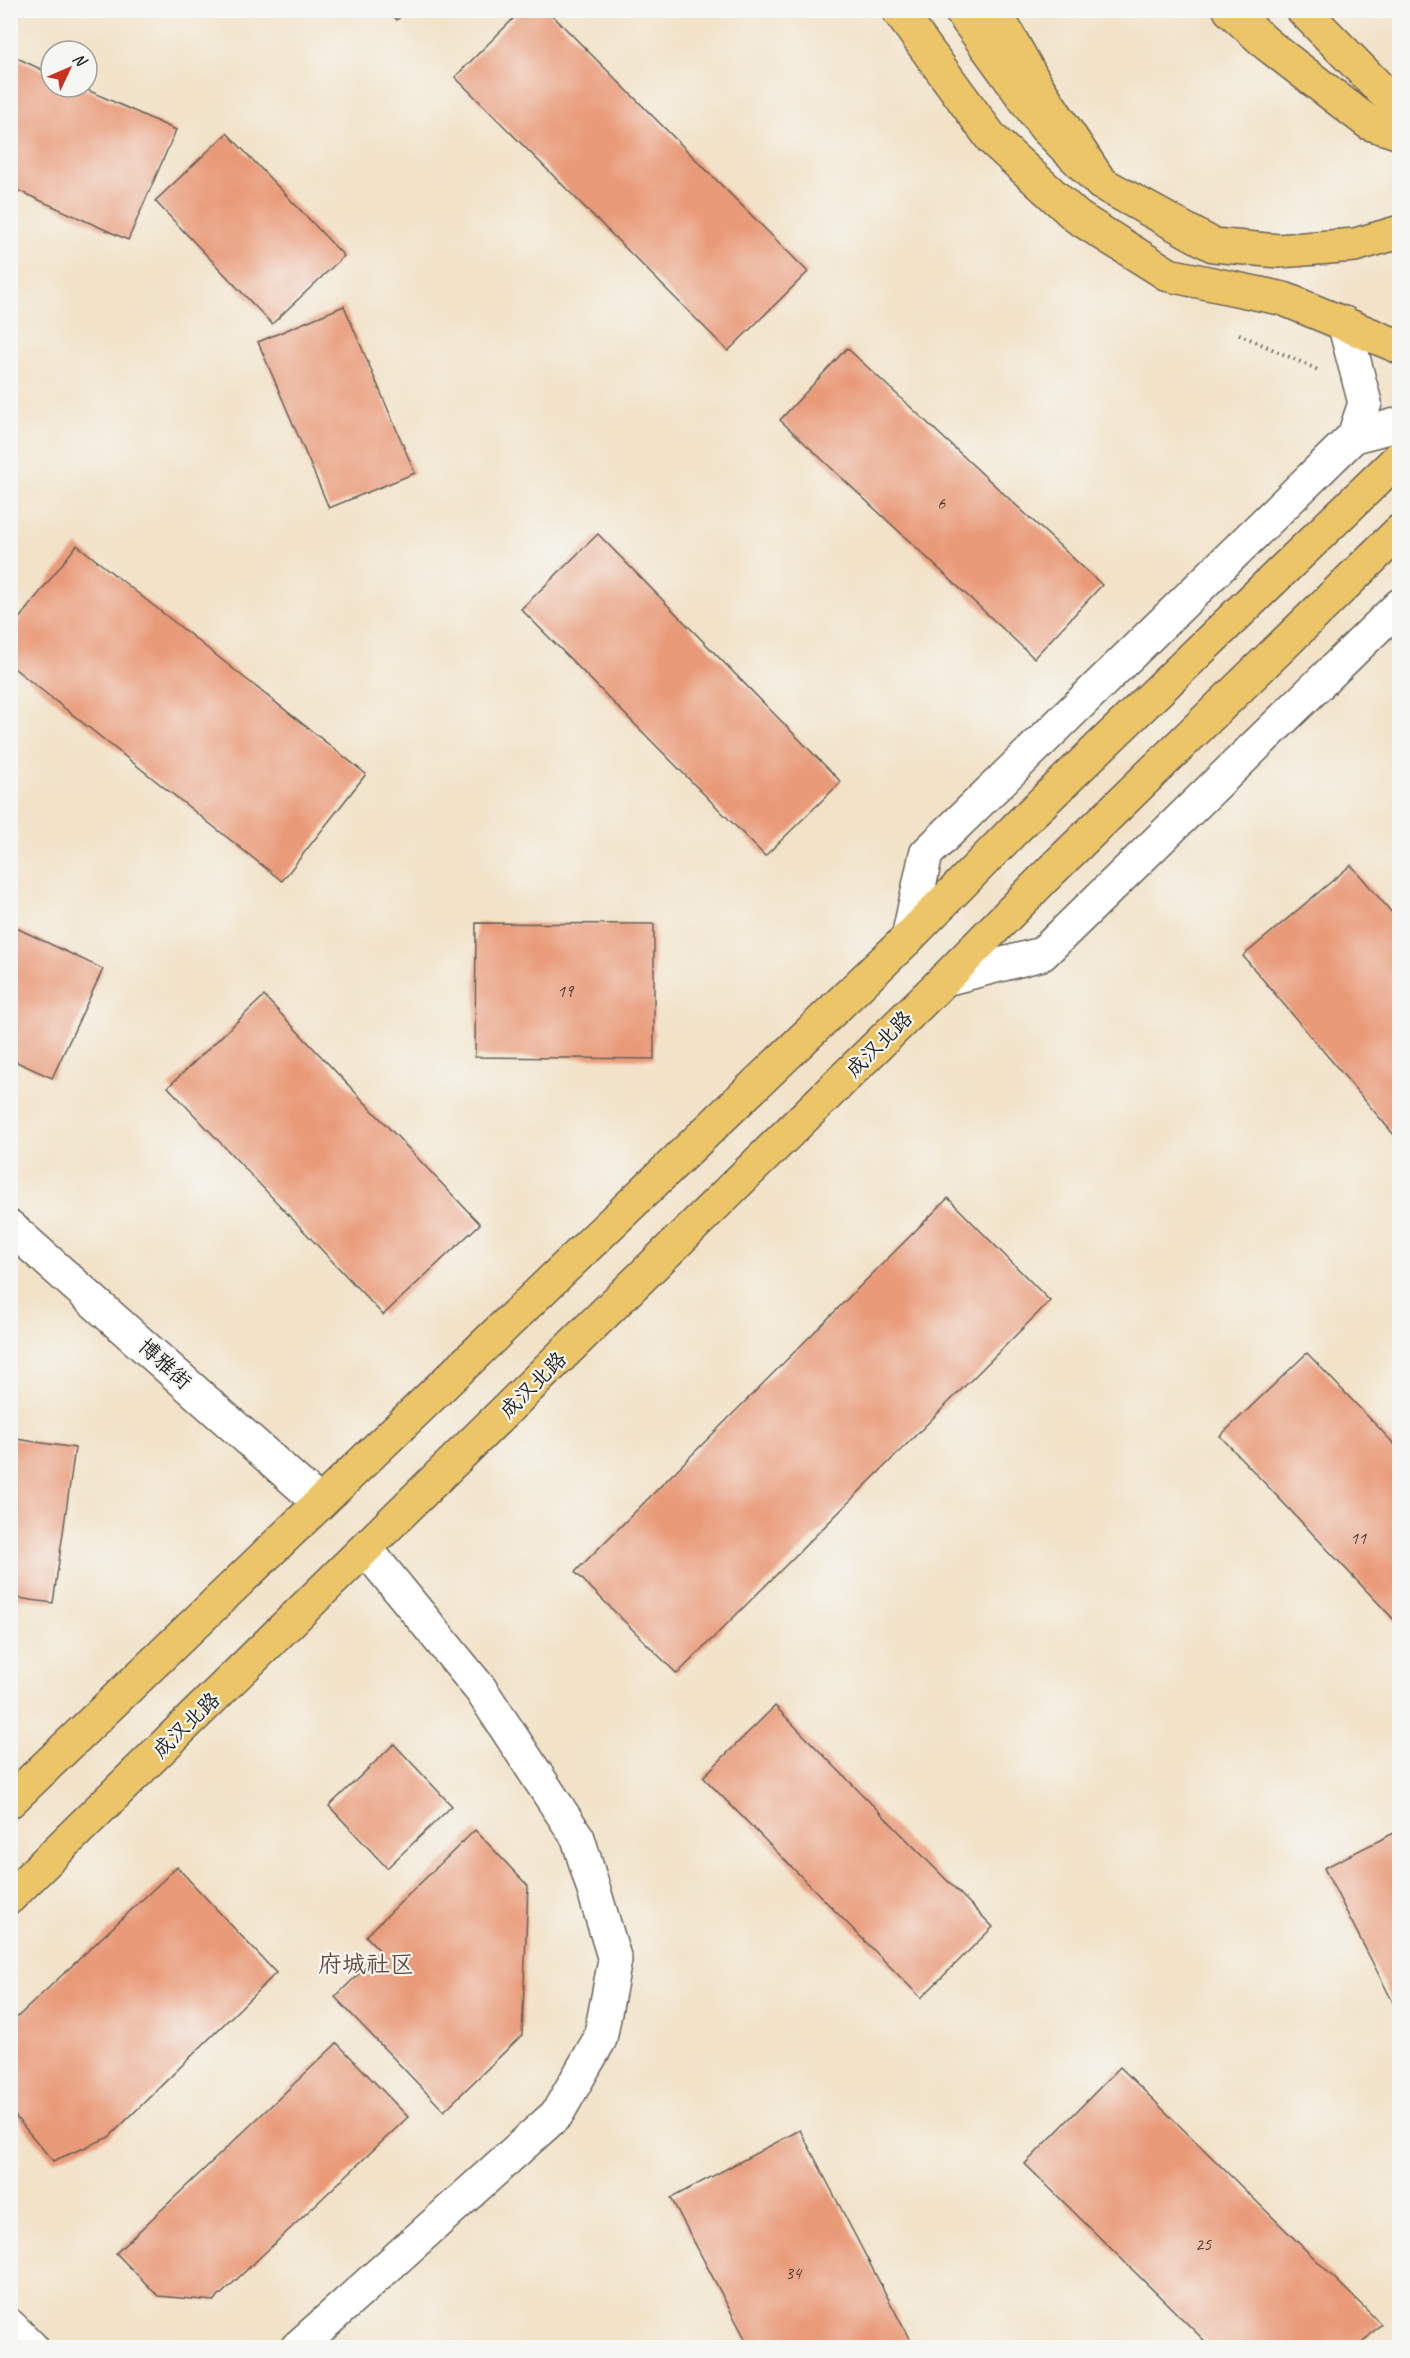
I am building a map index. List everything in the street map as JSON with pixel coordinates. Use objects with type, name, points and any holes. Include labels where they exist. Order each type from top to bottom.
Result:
[{"type":"main road","points":[[898,10],[992,139],[1077,217],[1169,275],[1284,299],[1400,347]]},
{"type":"main road","points":[[960,10],[1045,127],[1101,183],[1213,245],[1279,251],[1355,245],[1400,232]]},
{"type":"main road","points":[[994,10],[1036,85],[1101,183]]},
{"type":"main road","points":[[1230,10],[1268,45],[1369,123],[1400,133]]},
{"type":"main road","points":[[1303,10],[1400,109]]},
{"type":"main road","points":[[1344,323],[1400,365]]},
{"type":"main road","points":[[10,1801],[908,938],[1016,828],[1400,457]]},
{"type":"main road","name":"成汉北路","points":[[10,1897],[945,979],[1052,870],[1400,531]]},
{"type":"street","points":[[908,938],[926,854],[1354,436],[1365,403],[1344,323]]},
{"type":"street","points":[[1354,436],[1400,424]]},
{"type":"street","points":[[945,979],[1042,954],[1400,604]]},
{"type":"street","name":"博雅街","points":[[10,1227],[319,1502]]},
{"type":"street","points":[[297,2348],[556,2114],[600,2039],[615,1960],[578,1838],[481,1690],[366,1549]]},
{"type":"street","points":[[10,2326],[32,2348]]},
{"type":"path","points":[[1239,334],[1321,371]]},
{"type":"building","points":[[387,10],[407,10],[397,20]]},
{"type":"building","points":[[522,10],[547,10],[808,272],[728,351],[455,77]]},
{"type":"building","points":[[15,57],[39,68],[39,99],[99,99],[99,95],[176,130],[128,240],[10,187],[10,68]]},
{"type":"building","points":[[227,133],[344,256],[272,324],[155,201]]},
{"type":"building","points":[[344,306],[415,473],[329,508],[258,342]]},
{"type":"building","points":[[847,348],[1102,585],[1034,658],[780,420]]},
{"type":"building","points":[[598,534],[841,782],[765,856],[521,609]]},
{"type":"building","points":[[77,545],[366,774],[282,881],[10,665],[10,630]]},
{"type":"building","points":[[1351,865],[1400,922],[1400,1142],[1243,956]]},
{"type":"building","points":[[476,923],[654,924],[654,1059],[475,1057]]},
{"type":"building","points":[[10,925],[103,969],[52,1078],[10,1059]]},
{"type":"building","points":[[264,996],[480,1224],[383,1315],[168,1087]]},
{"type":"building","points":[[948,1198],[1050,1301],[677,1674],[575,1572]]},
{"type":"building","points":[[1307,1353],[1400,1450],[1400,1626],[1220,1436]]},
{"type":"building","points":[[10,1438],[75,1448],[53,1603],[10,1597]]},
{"type":"building","points":[[775,1706],[993,1927],[921,1998],[703,1777]]},
{"type":"building","points":[[394,1744],[452,1806],[387,1868],[329,1806]]},
{"type":"building","points":[[475,1830],[528,1886],[522,2035],[444,2111],[335,1997],[381,1952],[366,1936]]},
{"type":"building","points":[[1400,1830],[1400,2016],[1324,1868]]},
{"type":"building","points":[[177,1867],[276,1973],[109,2137],[53,2161],[10,2110],[10,2024]]},
{"type":"building","points":[[337,2043],[408,2117],[214,2301],[158,2296],[116,2253]]},
{"type":"building","points":[[1120,2067],[1381,2324],[1357,2348],[1212,2348],[1025,2164]]},
{"type":"building","points":[[800,2130],[914,2348],[750,2348],[671,2198]]},
{"type":"district","name":"府城社区","points":[[366,1964]]}]
